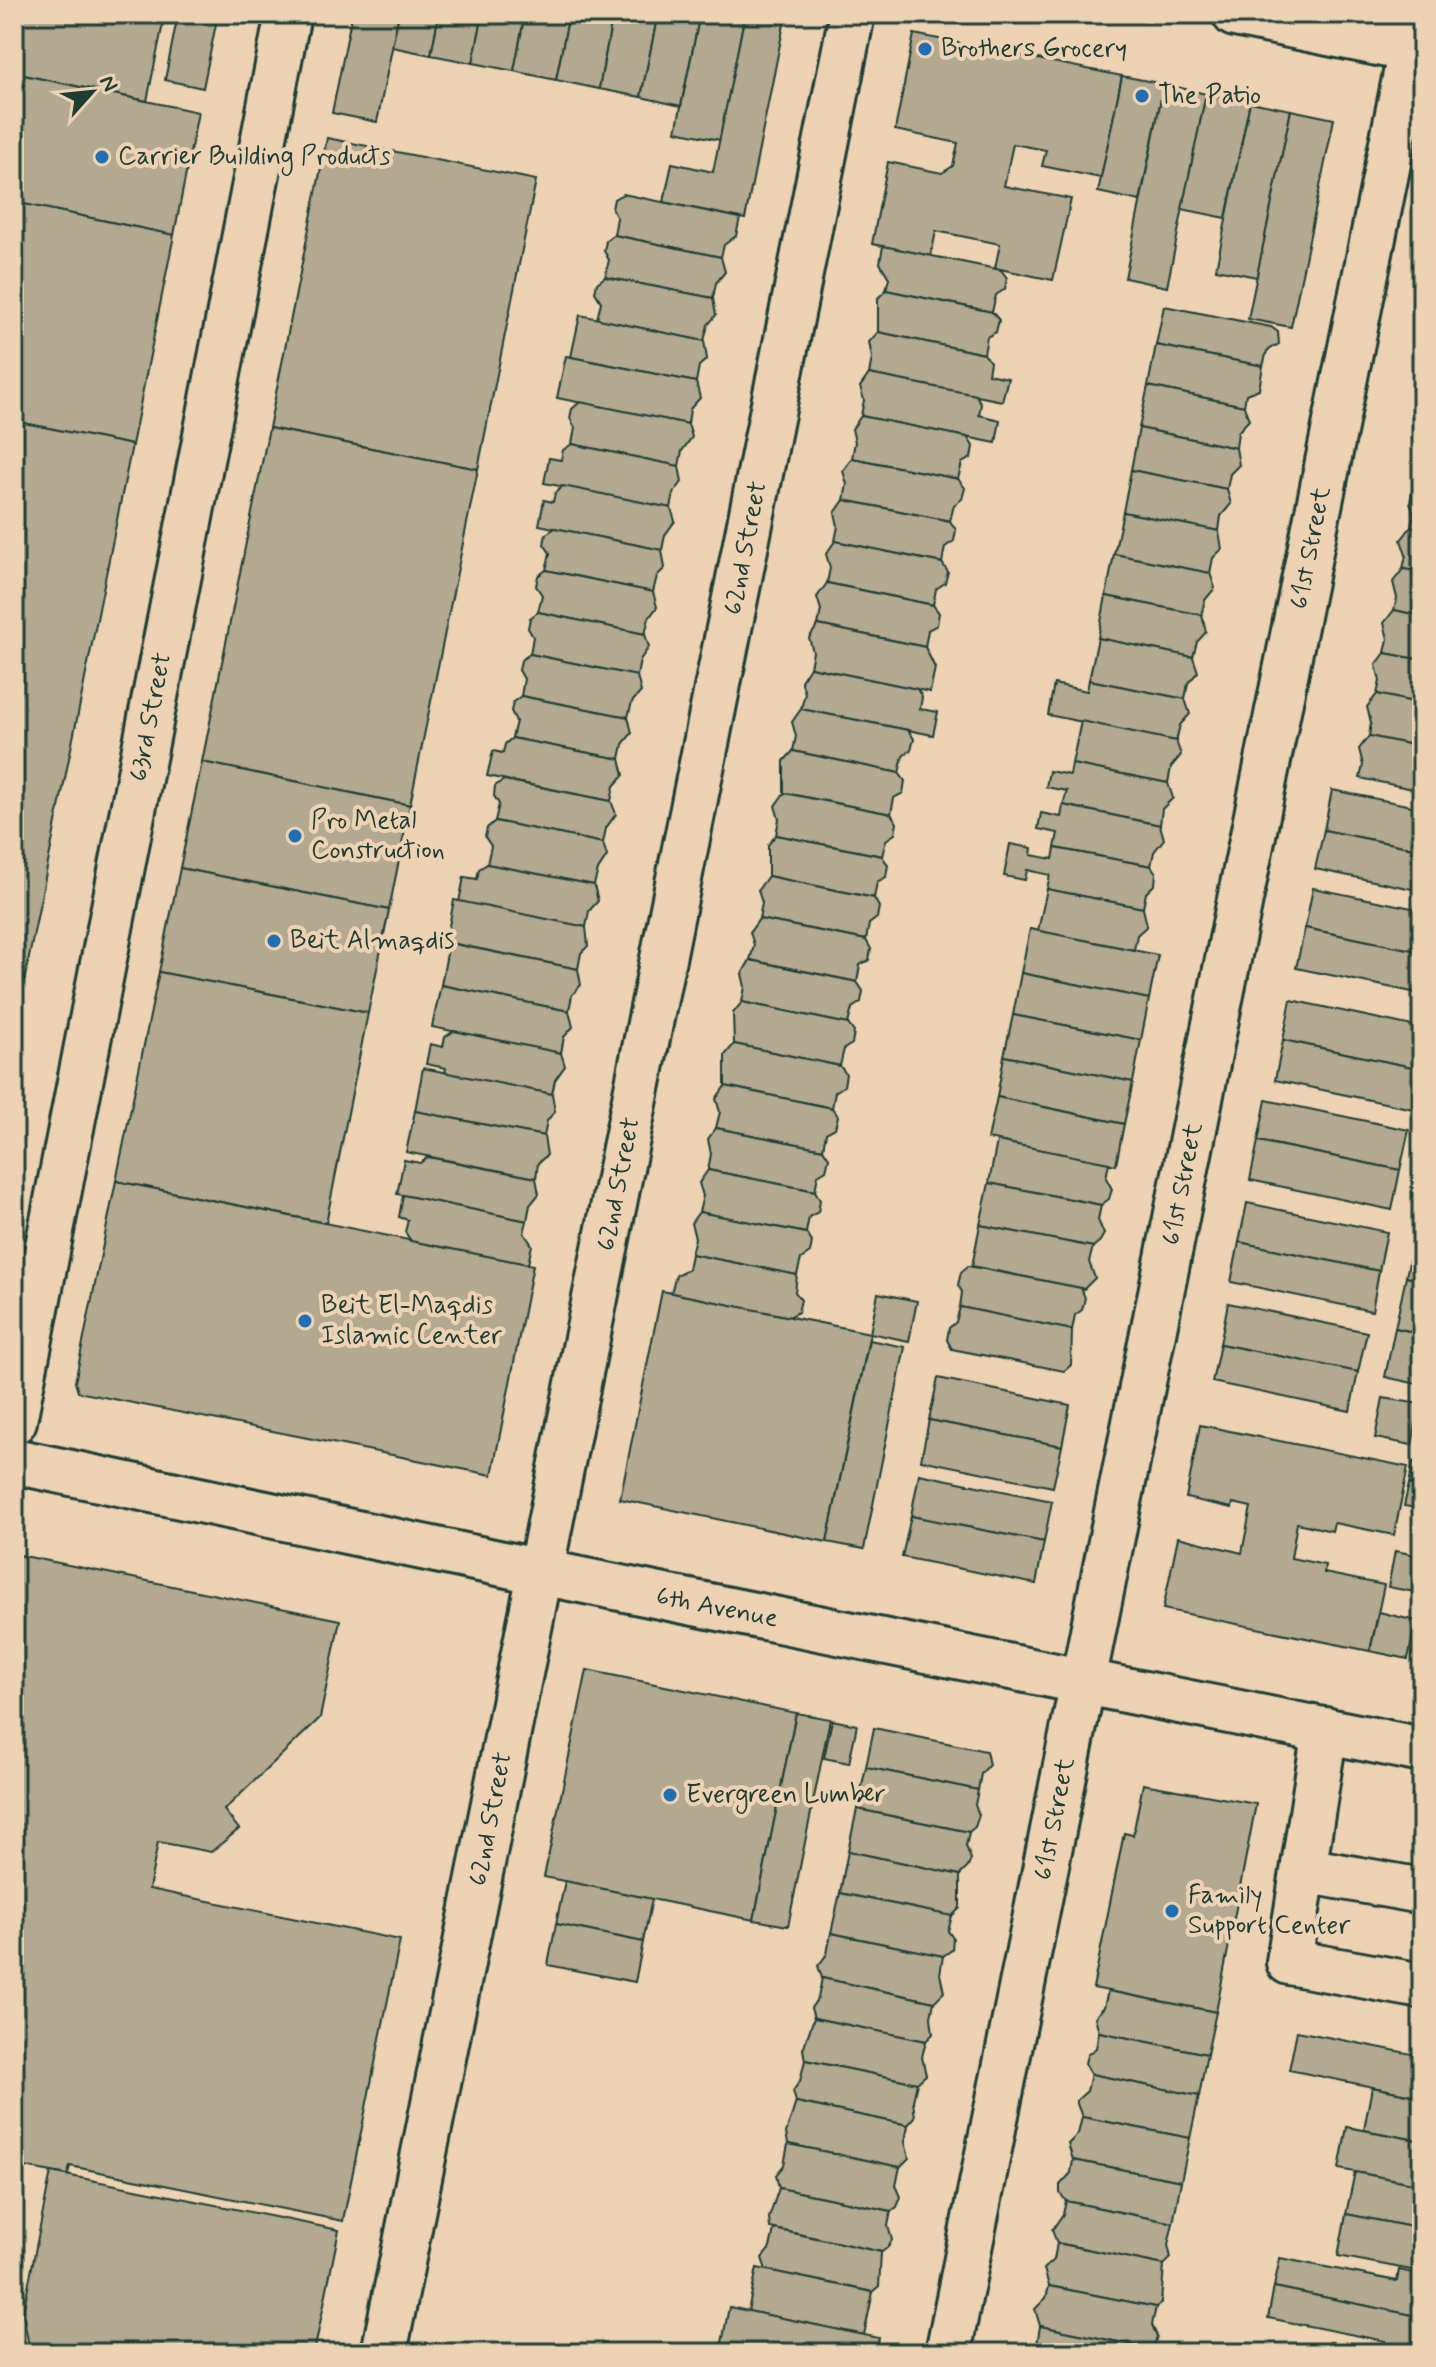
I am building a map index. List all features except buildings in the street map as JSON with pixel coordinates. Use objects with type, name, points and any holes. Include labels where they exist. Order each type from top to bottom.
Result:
[{"type":"street","name":"63rd Street","points":[[14,1421],[288,14]]},
{"type":"street","name":"62nd Street","points":[[384,2353],[852,14]]},
{"type":"street","points":[[1235,14],[1417,39]]},
{"type":"street","name":"61st Street","points":[[948,2353],[1417,39]]},
{"type":"street","name":"6th Avenue","points":[[14,1461],[541,1572],[1422,1750]]},
{"type":"street","points":[[1325,1730],[1289,1962],[1422,1986]]},
{"type":"street","points":[[1304,1870],[1422,1891]]},
{"type":"place","name":"Brothers Grocery","points":[[925,49]]},
{"type":"place","name":"The Patio","points":[[1142,96]]},
{"type":"place","name":"Carrier Building Products","points":[[102,157]]},
{"type":"place","name":"Pro Metal Construction","points":[[295,836]]},
{"type":"place","name":"Beit Almaqdis","points":[[274,941]]},
{"type":"place","name":"Beit El-Maqdis Islamic Center","points":[[305,1321]]},
{"type":"place","name":"Evergreen Lumber","points":[[670,1795]]},
{"type":"place","name":"Family Support Center","points":[[1172,1911]]}]
